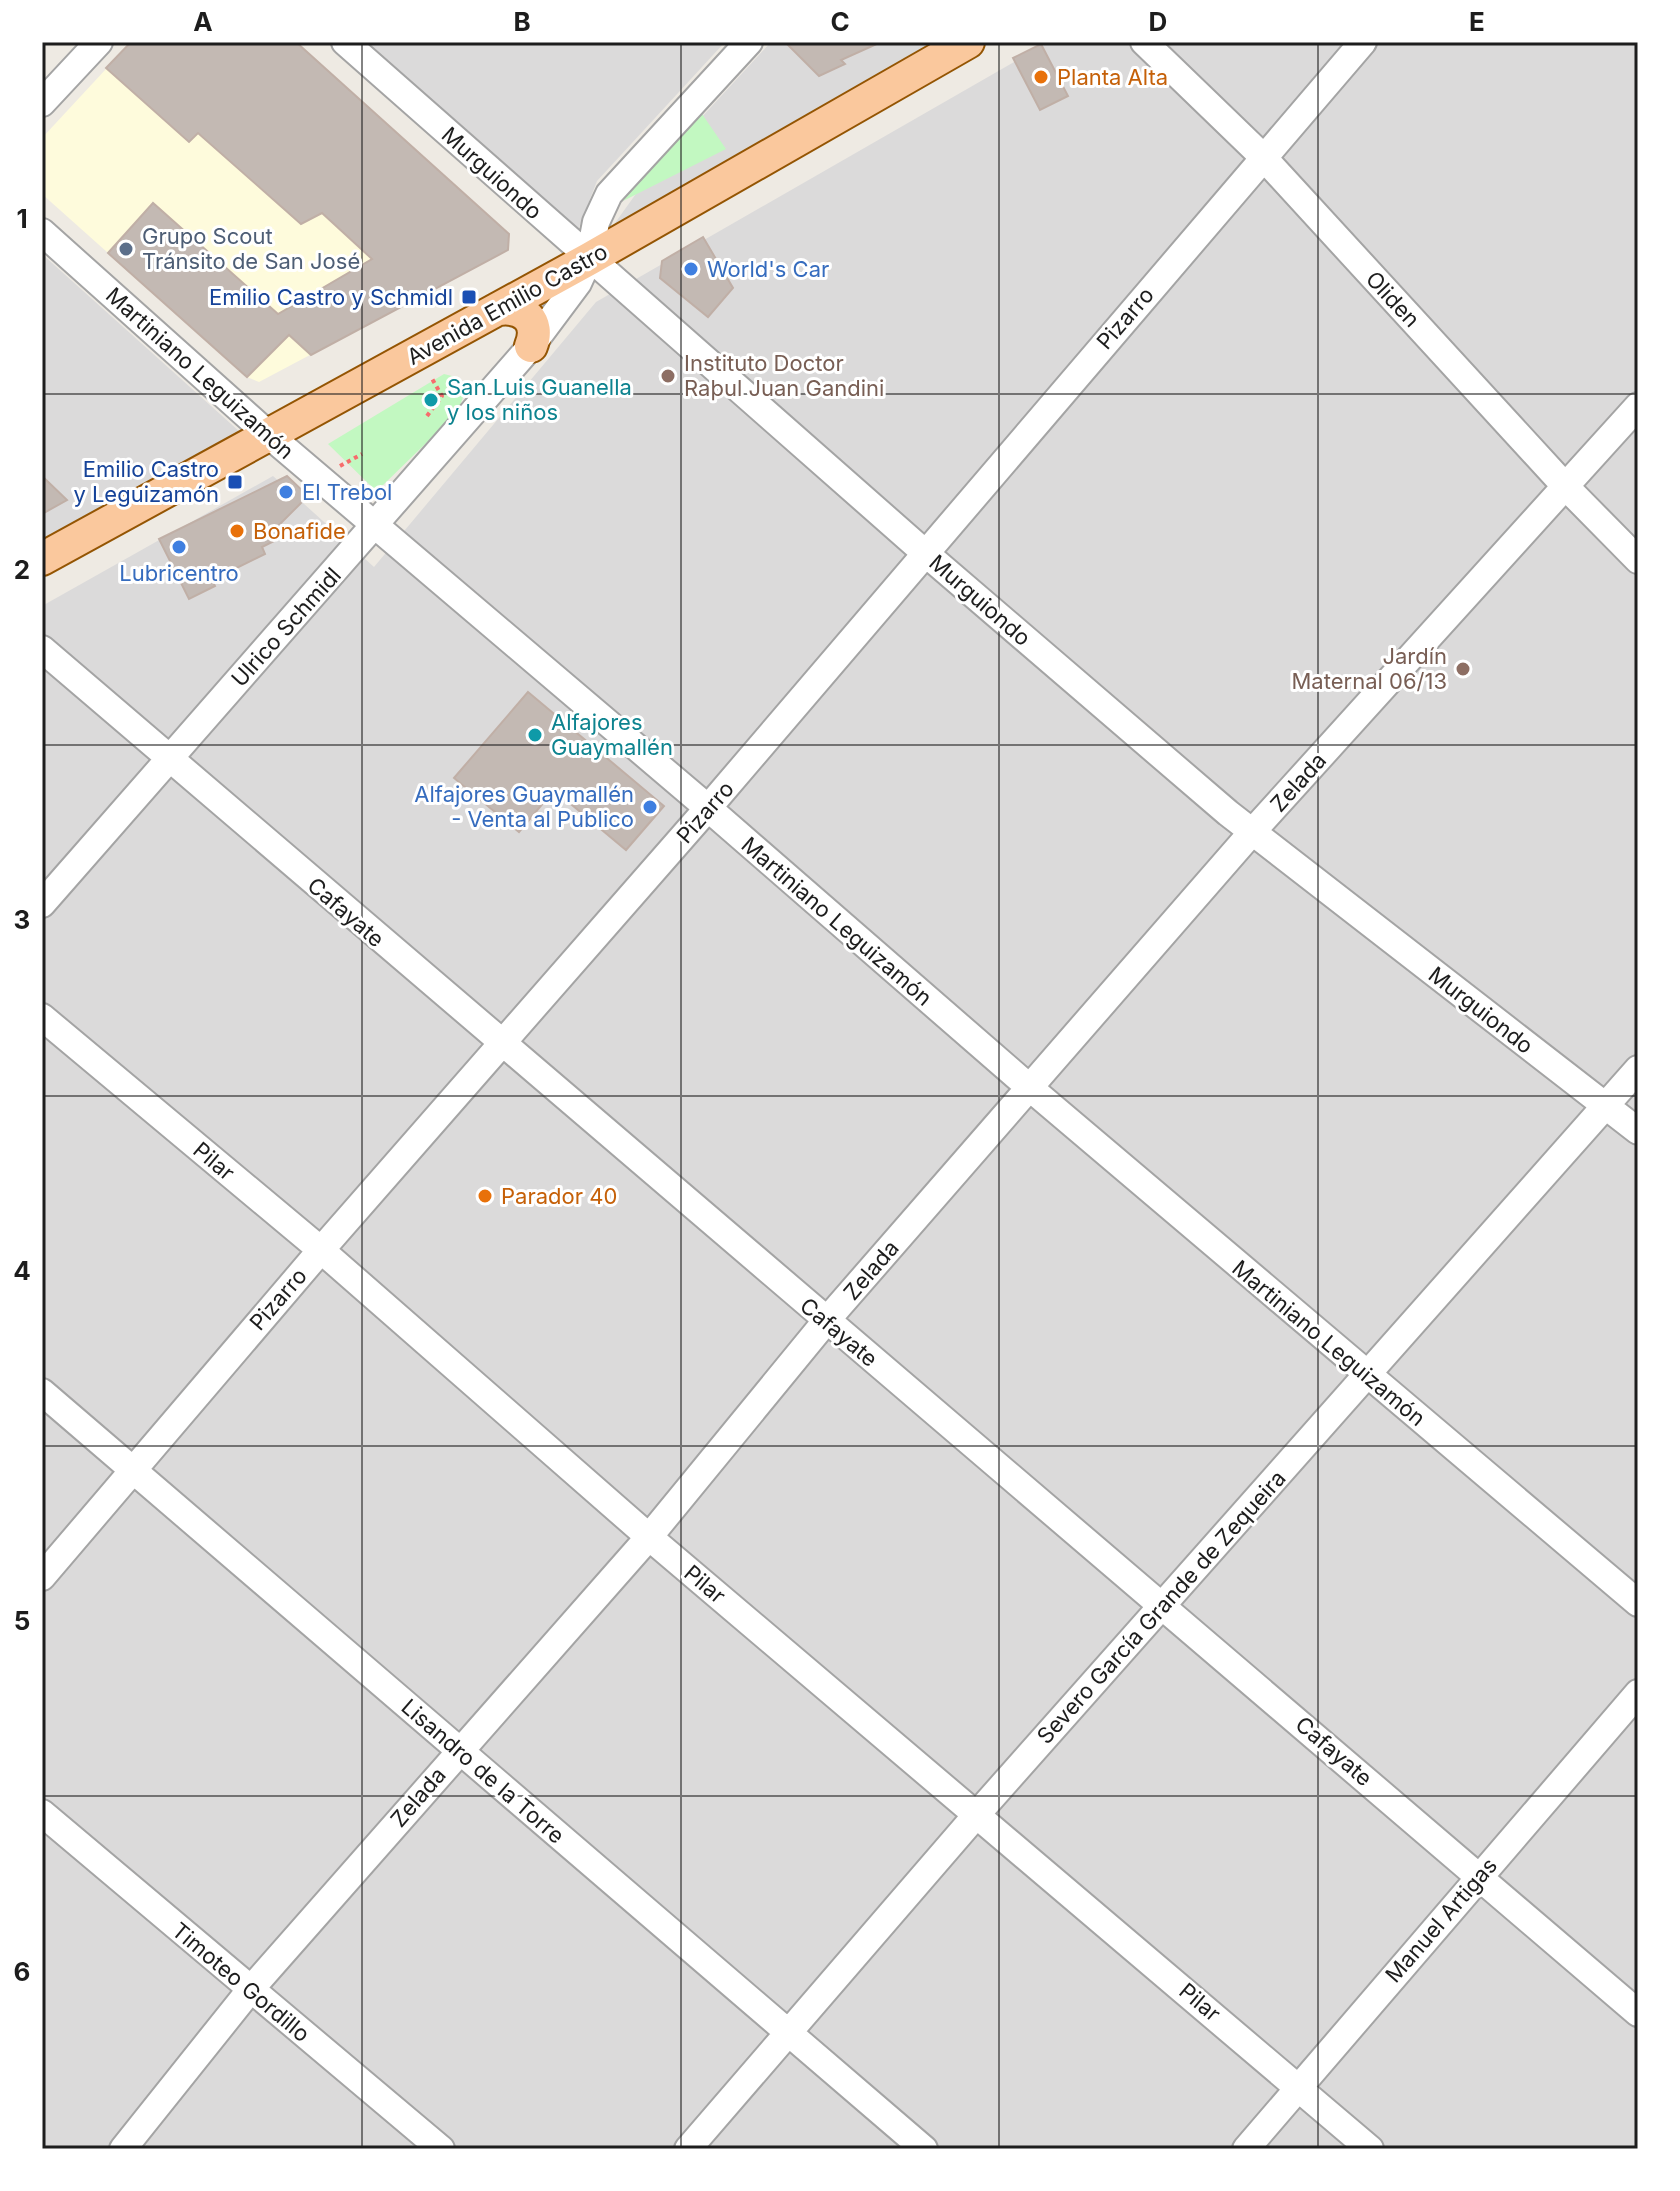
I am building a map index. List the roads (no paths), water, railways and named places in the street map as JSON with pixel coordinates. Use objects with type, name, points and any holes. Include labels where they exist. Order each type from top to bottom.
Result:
[{"type":"main road","name":"Avenida Emilio Castro","points":[[42,559],[589,259],[968,42]]},
{"type":"main road","points":[[499,309],[520,310],[529,316],[535,336],[531,346]]},
{"type":"street","points":[[42,103],[99,42]]},
{"type":"street","name":"Murguiondo","points":[[345,42],[924,552],[1253,831],[1638,1131]]},
{"type":"street","name":"Ulrico Schmidl","points":[[42,904],[531,346],[578,283],[589,259],[596,222],[609,194],[749,42]]},
{"type":"street","name":"Oliden","points":[[1144,42],[1263,157],[1565,486],[1638,560]]},
{"type":"street","name":"Pizarro","points":[[42,1577],[321,1250],[708,808],[1363,42]]},
{"type":"street","name":"Martiniano Leguizamón","points":[[42,232],[270,436],[708,808],[1030,1088],[1638,1603]]},
{"type":"street","name":"Zelada","points":[[123,2149],[250,1990],[458,1750],[649,1537],[826,1321],[1253,831],[1638,406]]},
{"type":"street","name":"Cafayate","points":[[42,649],[501,1046],[1163,1604],[1638,2013]]},
{"type":"street","name":"Pilar","points":[[42,1017],[321,1250],[649,1537],[978,1813],[1370,2149]]},
{"type":"street","name":"Severo García Grande de Zequeira","points":[[688,2149],[978,1813],[1638,1069]]},
{"type":"street","name":"Lisandro de la Torre","points":[[42,1392],[924,2149]]},
{"type":"street","name":"Manuel Artigas","points":[[1246,2149],[1638,1693]]},
{"type":"street","name":"Timoteo Gordillo","points":[[42,1813],[441,2149]]},
{"type":"place","name":"Planta Alta","points":[[1041,77]]},
{"type":"place","name":"Grupo Scout Tránsito de San José","points":[[126,249]]},
{"type":"place","name":"World's Car","points":[[691,269]]},
{"type":"place","name":"Emilio Castro y Schmidl","points":[[469,297]]},
{"type":"place","name":"Instituto Doctor Raþul Juan Gandini","points":[[668,376]]},
{"type":"place","name":"San Luis Guanella y los niños","points":[[431,400]]},
{"type":"place","name":"Emilio Castro y Leguizamón","points":[[235,482]]},
{"type":"place","name":"El Trebol","points":[[286,492]]},
{"type":"place","name":"Bonafide","points":[[237,531]]},
{"type":"place","name":"Lubricentro","points":[[179,547]]},
{"type":"place","name":"Jardín Maternal 06/13","points":[[1463,669]]},
{"type":"place","name":"Alfajores Guaymallén","points":[[535,735]]},
{"type":"place","name":"Alfajores Guaymallén - Venta al Publico","points":[[650,807]]},
{"type":"place","name":"Parador 40","points":[[485,1196]]}]
